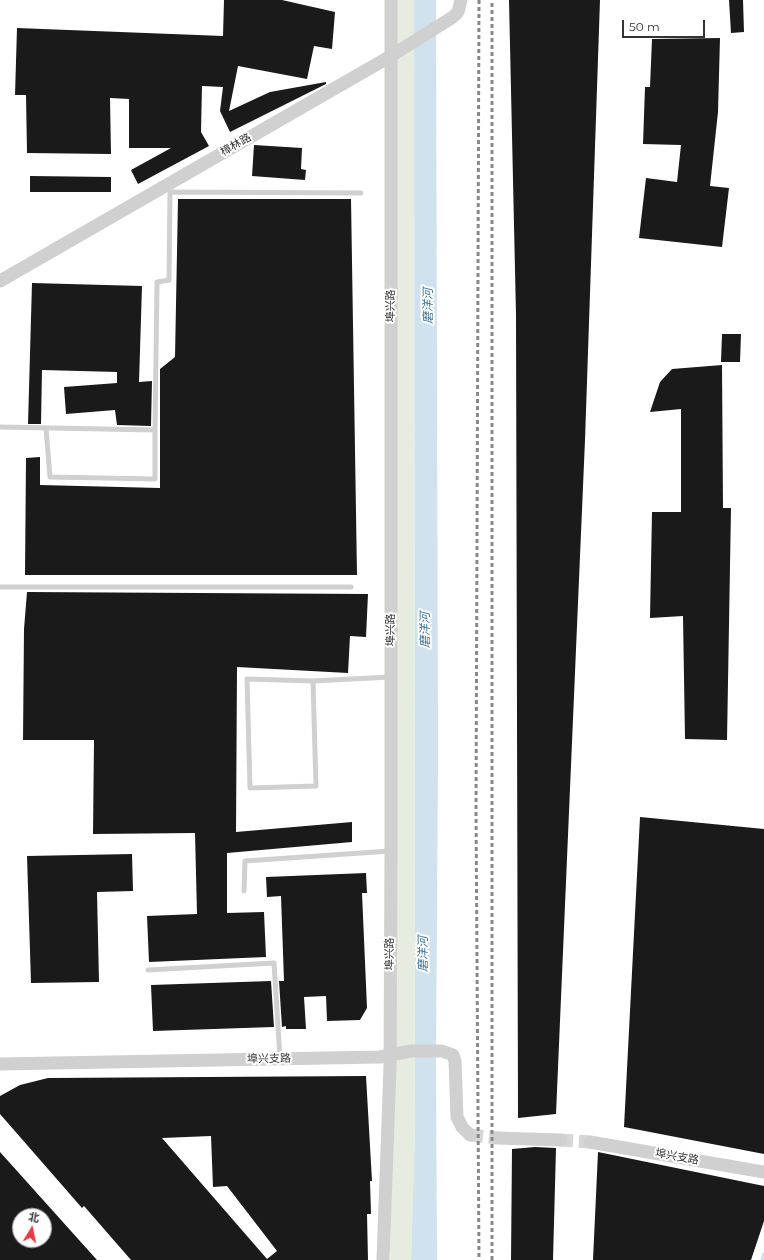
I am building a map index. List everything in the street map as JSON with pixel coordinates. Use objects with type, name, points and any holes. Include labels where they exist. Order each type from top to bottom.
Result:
[{"type":"street","name":"埠兴路","points":[[383,1260],[390,1055],[391,0]]},
{"type":"street","name":"樟林路","points":[[0,281],[392,56],[408,43],[446,22],[458,12],[460,0]]},
{"type":"street","name":"埠兴支路","points":[[0,1064],[380,1057],[411,1051],[442,1051],[453,1056],[455,1061],[457,1117],[462,1127],[470,1135]]},
{"type":"street","points":[[497,1138],[560,1140]]},
{"type":"street","name":"埠兴支路","points":[[590,1142],[764,1172]]},
{"type":"lane","points":[[46,428],[50,478],[155,479],[157,282],[169,280],[170,192],[361,194]]},
{"type":"lane","points":[[0,427],[155,430]]},
{"type":"lane","points":[[0,587],[351,587]]},
{"type":"lane","points":[[313,681],[316,786],[250,788],[247,679],[313,681],[391,677]]},
{"type":"lane","points":[[244,891],[246,860],[391,851]]},
{"type":"lane","points":[[148,970],[274,963],[280,1059]]},
{"type":"shaded area","points":[[394,0],[414,0],[415,1130],[411,1260],[390,1260],[394,808]]},
{"type":"water","name":"磨洋河","points":[[414,0],[436,0],[438,755],[436,1063],[437,1260],[411,1260],[415,1130]]},
{"type":"building","points":[[224,0],[282,0],[335,12],[332,49],[314,46],[307,79],[238,66],[229,111],[270,92],[326,82],[326,84],[230,132],[220,111],[223,87],[202,86],[201,132],[209,146],[138,184],[131,170],[171,148],[129,148],[129,99],[110,98],[111,154],[27,153],[26,95],[15,95],[17,28],[223,36]]},
{"type":"building","points":[[509,0],[600,0],[585,440],[556,1114],[518,1118],[516,315]]},
{"type":"building","points":[[729,0],[743,0],[744,32],[731,33]]},
{"type":"building","points":[[720,38],[718,112],[710,186],[729,188],[722,247],[639,238],[646,178],[677,182],[681,145],[643,144],[645,87],[650,87],[652,39]]},
{"type":"building","points":[[254,145],[302,148],[301,169],[306,170],[305,180],[252,176]]},
{"type":"building","points":[[30,176],[111,177],[111,192],[30,192]]},
{"type":"building","points":[[178,199],[351,199],[357,575],[25,575],[26,458],[40,457],[40,485],[160,488],[160,369],[175,357]]},
{"type":"building","points":[[32,283],[142,286],[139,382],[152,381],[151,426],[117,425],[115,410],[66,414],[64,387],[117,383],[117,372],[42,370],[41,424],[28,424]]},
{"type":"building","points":[[722,334],[741,334],[740,362],[721,362]]},
{"type":"building","points":[[722,365],[723,508],[731,508],[727,740],[685,739],[683,616],[650,618],[652,512],[681,512],[681,409],[650,412],[660,382],[672,369]]},
{"type":"building","points":[[27,592],[368,594],[366,637],[350,636],[348,673],[237,667],[236,832],[352,822],[352,842],[227,853],[227,913],[264,912],[266,957],[149,962],[147,916],[197,914],[195,833],[93,834],[94,740],[23,740],[24,629]]},
{"type":"building","points":[[640,817],[764,829],[764,1154],[624,1127]]},
{"type":"building","points":[[132,854],[133,891],[97,892],[99,982],[31,983],[27,856]]},
{"type":"building","points":[[366,873],[367,893],[362,893],[367,1008],[360,1020],[327,1021],[326,996],[304,997],[306,1029],[286,1029],[286,1026],[282,1027],[279,981],[284,981],[281,896],[267,897],[266,877]]},
{"type":"building","points":[[271,981],[274,1027],[153,1031],[151,985]]},
{"type":"building","points":[[366,1076],[372,1181],[370,1181],[371,1214],[367,1214],[368,1260],[131,1260],[84,1206],[82,1208],[0,1114],[0,1096],[20,1085],[48,1078]],"holes":[[[211,1136],[213,1187],[227,1186],[277,1251],[267,1259],[162,1138]]]},
{"type":"building","points":[[535,1147],[556,1148],[553,1260],[511,1260],[512,1149]]},
{"type":"building","points":[[0,1152],[50,1208],[12,1208],[12,1248],[52,1248],[52,1210],[97,1260],[0,1260]]},
{"type":"building","points":[[598,1152],[764,1186],[764,1221],[751,1260],[593,1260]]},
{"type":"waterway","points":[[762,1260],[764,1254]]},
{"type":"tunnel","points":[[470,1135],[497,1138]]},
{"type":"tunnel","points":[[560,1140],[590,1142]]},
{"type":"railway","points":[[479,0],[476,810],[479,1260]]},
{"type":"railway","points":[[492,0],[492,1260]]}]
